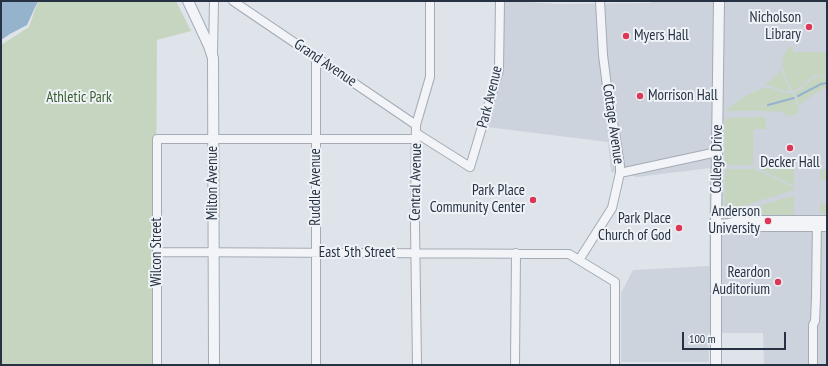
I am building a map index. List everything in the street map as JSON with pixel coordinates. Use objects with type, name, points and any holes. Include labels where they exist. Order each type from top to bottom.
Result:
[{"type":"street","points":[[188,1],[213,58]]},
{"type":"street","name":"Milton Avenue","points":[[214,1],[214,365]]},
{"type":"street","name":"Grand Avenue","points":[[233,1],[416,124]]},
{"type":"street","name":"Central Avenue","points":[[417,365],[416,124],[430,77],[430,1]]},
{"type":"street","name":"Park Avenue","points":[[416,136],[470,167],[499,70],[500,1]]},
{"type":"street","name":"Cottage Avenue","points":[[579,260],[612,208],[620,173],[603,55],[600,1]]},
{"type":"street","name":"College Drive","points":[[716,365],[719,1]]},
{"type":"street","name":"Ruddle Avenue","points":[[316,57],[316,365]]},
{"type":"street","points":[[213,139],[316,139],[416,136]]},
{"type":"street","name":"Wilcon Street","points":[[157,365],[157,139],[213,139]]},
{"type":"street","points":[[620,173],[717,152]]},
{"type":"street","points":[[716,224],[742,220],[817,224],[827,227]]},
{"type":"street","points":[[817,224],[827,220]]},
{"type":"street","points":[[813,365],[817,224]]},
{"type":"street","name":"East 5th Street","points":[[157,252],[569,254],[615,282],[615,365]]},
{"type":"street","points":[[515,365],[516,253]]},
{"type":"shaded area","name":"Anderson University","points":[[509,1],[559,4],[651,3],[651,1],[827,1],[827,365],[764,365],[763,333],[708,333],[709,362],[621,362],[621,293],[633,270],[709,266],[710,168],[637,177],[611,172],[608,142],[487,127],[502,70],[504,3]]},
{"type":"green space","name":"Athletic Park","points":[[38,1],[176,1],[191,31],[157,40],[155,365],[1,365],[1,45],[29,27]]},
{"type":"green space","points":[[793,46],[793,52],[827,52],[827,74],[817,76],[814,75],[799,88],[793,91],[785,75],[782,63],[784,55],[790,47]]},
{"type":"green space","points":[[780,69],[791,91],[785,91],[771,86],[764,86],[777,75]]},
{"type":"green space","points":[[827,75],[827,87],[799,105],[794,92],[799,90],[814,78]]},
{"type":"green space","points":[[766,88],[785,93],[792,93],[799,112],[794,115],[787,116],[782,112],[725,110],[744,97],[760,89]]},
{"type":"green space","points":[[764,117],[766,119],[766,129],[754,129],[753,165],[725,165],[725,120],[728,118]]},
{"type":"green space","points":[[765,168],[794,169],[794,186],[763,171]]},
{"type":"green space","points":[[725,169],[754,169],[794,188],[794,190],[727,211],[725,209]]},
{"type":"green space","points":[[827,169],[827,179],[820,181],[820,170]]},
{"type":"green space","points":[[788,197],[794,197],[794,215],[733,214]]},
{"type":"green space","points":[[820,202],[827,205],[827,215],[820,211]]},
{"type":"water","points":[[1,1],[38,1],[27,25],[1,40]]},
{"type":"waterway","points":[[798,96],[821,84],[827,83]]},
{"type":"waterway","points":[[768,105],[794,98]]},
{"type":"place","name":"Nicholson Library","points":[[809,27]]},
{"type":"place","name":"Myers Hall","points":[[626,36]]},
{"type":"place","name":"Morrison Hall","points":[[640,96]]},
{"type":"place","name":"Decker Hall","points":[[790,148]]},
{"type":"place","name":"Park Place Community Center","points":[[533,200]]},
{"type":"place","name":"Anderson University","points":[[768,221]]},
{"type":"place","name":"Park Place Church of God","points":[[679,228]]},
{"type":"place","name":"Reardon Auditorium","points":[[778,282]]}]
